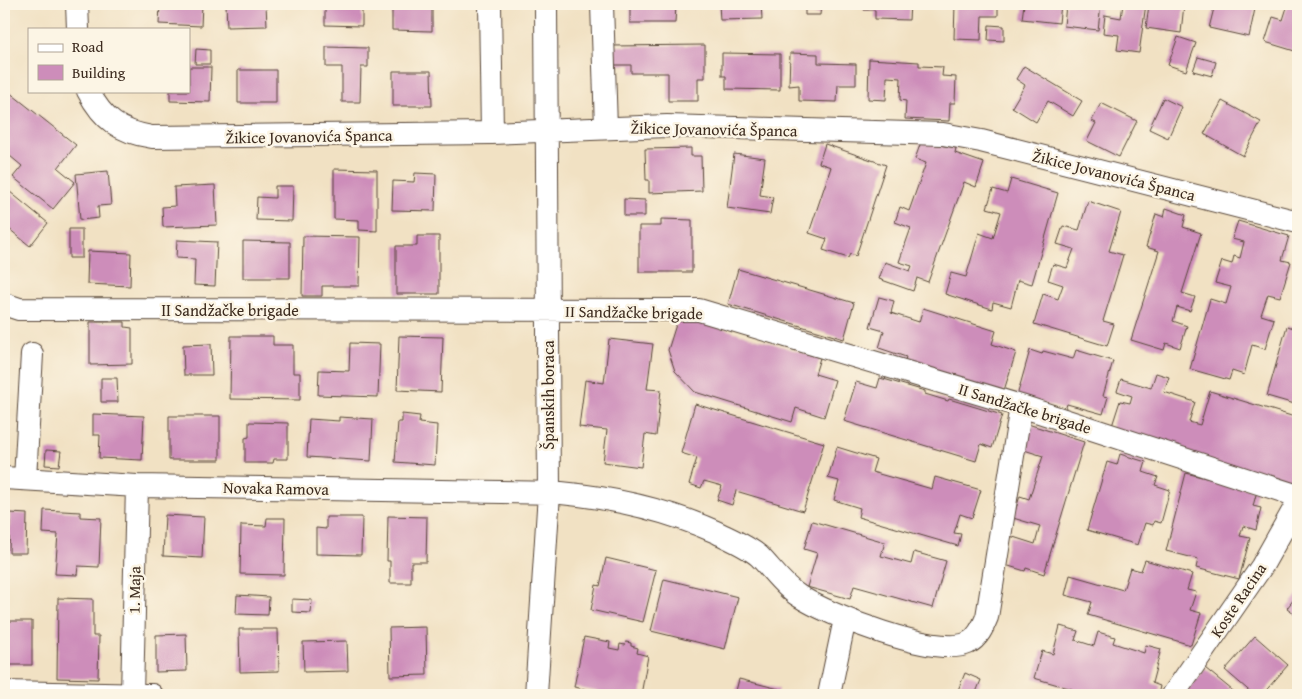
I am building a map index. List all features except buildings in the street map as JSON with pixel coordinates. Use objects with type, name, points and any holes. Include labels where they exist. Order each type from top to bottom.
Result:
[{"type":"street","points":[[77,4],[78,28]]},
{"type":"street","points":[[490,4],[492,133]]},
{"type":"street","name":"Španskih boraca","points":[[536,695],[549,493],[546,4]]},
{"type":"street","points":[[602,4],[606,128]]},
{"type":"street","name":"Žikice Jovanovića Španca","points":[[89,92],[96,106],[106,118],[120,128],[137,134],[170,138],[492,133],[667,126],[943,134],[991,144],[1298,222]]},
{"type":"street","name":"II Sandžačke brigade","points":[[4,304],[19,309],[699,310],[1021,406],[1298,496]]},
{"type":"street","points":[[14,479],[32,354]]},
{"type":"street","name":"Novaka Ramova","points":[[14,479],[137,486],[549,493],[582,495],[627,503],[664,513],[715,532],[758,555],[786,586],[799,596],[845,619],[882,632],[940,647],[957,647],[970,643],[981,632],[987,616],[1021,406]]},
{"type":"street","name":"1. Maja","points":[[137,486],[139,695]]},
{"type":"street","name":"Koste Racina","points":[[1173,695],[1262,566],[1298,502]]},
{"type":"street","points":[[828,695],[845,619]]},
{"type":"street","points":[[4,692],[139,695]]}]
